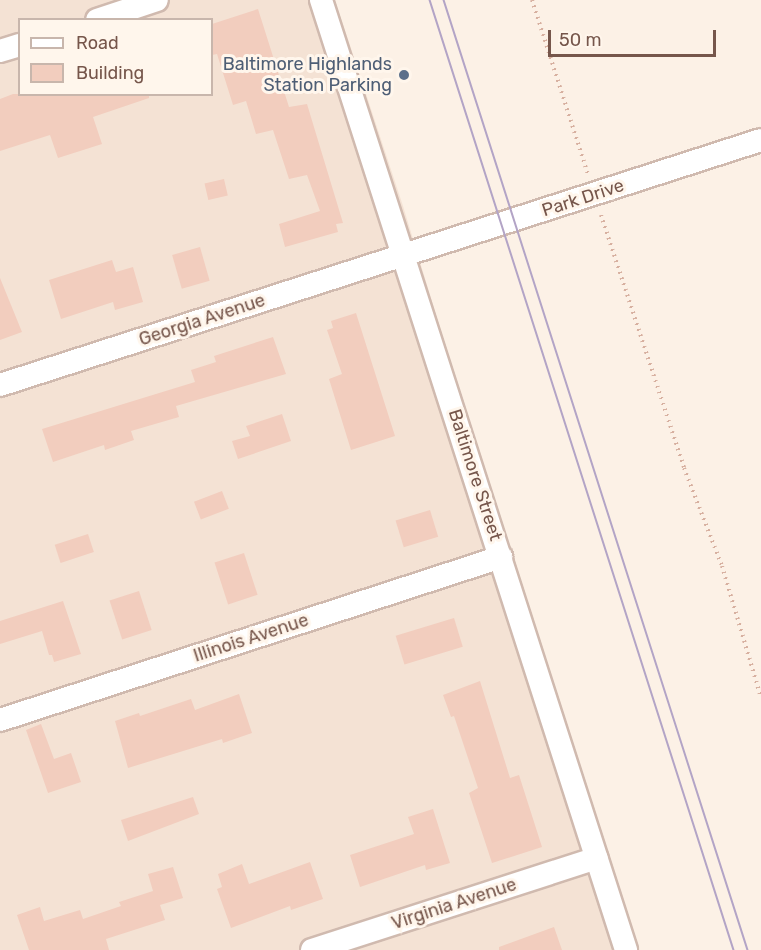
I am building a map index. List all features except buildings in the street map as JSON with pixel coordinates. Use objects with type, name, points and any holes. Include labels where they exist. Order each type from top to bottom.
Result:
[{"type":"street","points":[[103,18],[157,0]]},
{"type":"street","name":"Baltimore Street","points":[[321,0],[626,950]]},
{"type":"street","points":[[0,51],[18,46]]},
{"type":"street","name":"Park Drive","points":[[404,254],[761,140]]},
{"type":"street","name":"Georgia Avenue","points":[[0,386],[404,254]]},
{"type":"street","name":"Illinois Avenue","points":[[0,720],[501,557]]},
{"type":"street","name":"Virginia Avenue","points":[[312,950],[596,858]]},
{"type":"path","points":[[532,0],[684,468],[722,566],[761,698]]},
{"type":"shaded area","points":[[0,0],[335,0],[403,206],[502,532],[635,950],[0,950]]},
{"type":"tram line","points":[[430,0],[734,950]]},
{"type":"tram line","points":[[444,0],[748,950]]},
{"type":"place","name":"Baltimore Highlands Station Parking","points":[[404,75]]}]
